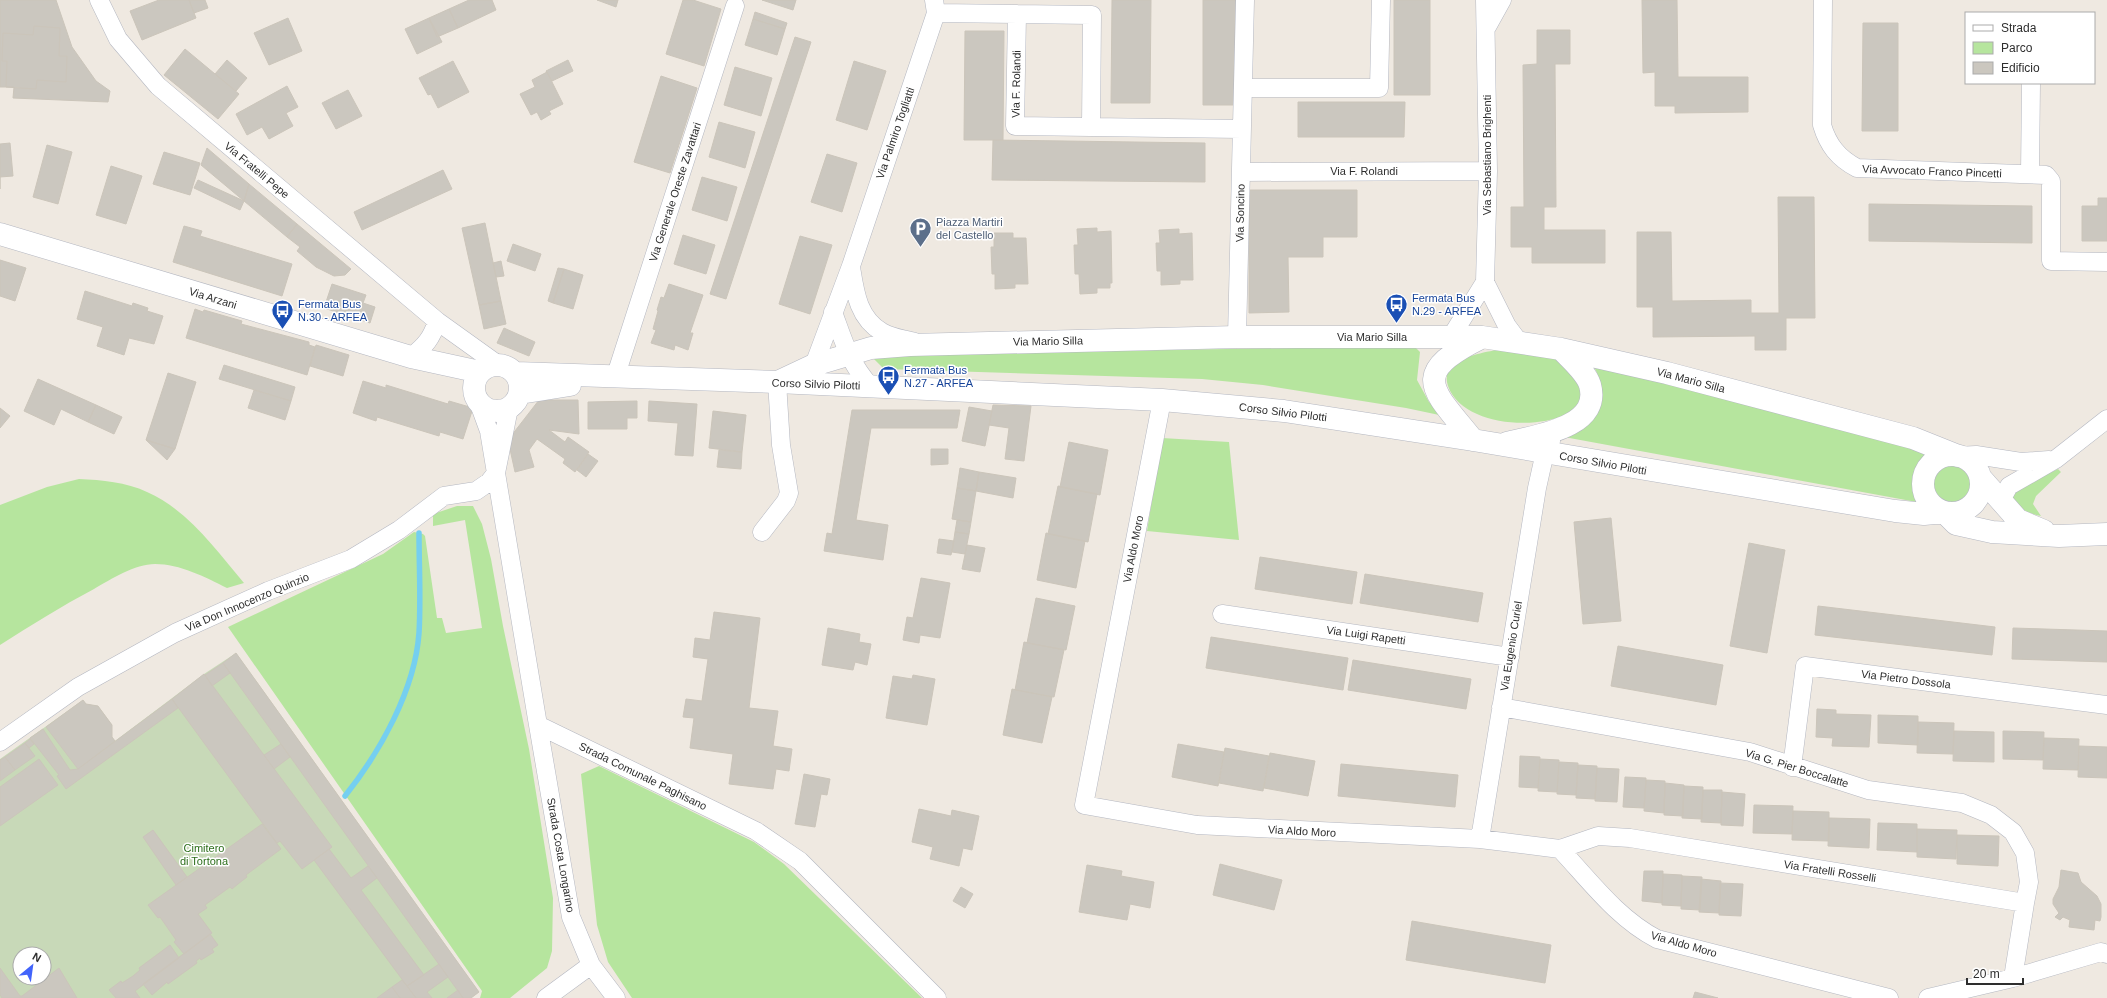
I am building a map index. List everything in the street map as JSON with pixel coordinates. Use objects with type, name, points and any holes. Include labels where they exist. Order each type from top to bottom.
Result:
[{"type":"street","name":"Via Fratelli Pepe","points":[[99,0],[118,39],[158,86],[437,321],[495,384]]},
{"type":"street","name":"Via Soncino","points":[[1237,337],[1245,0]]},
{"type":"street","points":[[1243,88],[1379,88],[1381,0]]},
{"type":"street","name":"Via Sebastiano Brighenti","points":[[1485,0],[1487,27],[1488,171],[1485,282]]},
{"type":"street","name":"Via Sebastiano Brighenti","points":[[1487,27],[1502,0]]},
{"type":"street","name":"Via Avvocato Franco Pincetti","points":[[1823,0],[1822,125],[1826,138],[1843,161],[1857,168],[2046,175],[2051,181],[2051,261],[2107,262]]},
{"type":"street","name":"Via Generale Oreste Zavattari","points":[[615,378],[735,6]]},
{"type":"street","points":[[935,6],[1017,14],[1092,15],[1091,127]]},
{"type":"street","name":"Via Palmiro Togliatti","points":[[814,365],[851,266],[935,6]]},
{"type":"street","name":"Via F. Rolandi","points":[[1017,14],[1015,126],[1242,129]]},
{"type":"street","points":[[2030,174],[2031,84]]},
{"type":"street","name":"Via F. Rolandi","points":[[1241,172],[1488,171]]},
{"type":"street","name":"Via Arzani","points":[[0,234],[418,359],[495,384]]},
{"type":"street","name":"Via Palmiro Togliatti","points":[[851,266],[857,302],[868,321],[883,333],[923,344]]},
{"type":"street","points":[[1451,337],[1485,282]]},
{"type":"street","points":[[1485,282],[1507,326],[1519,342]]},
{"type":"street","points":[[833,312],[848,354],[856,370],[870,386]]},
{"type":"street","points":[[418,359],[433,335],[437,321]]},
{"type":"street","name":"Via Mario Silla","points":[[777,382],[814,365],[871,348],[923,344],[1237,337],[1482,337],[1561,349],[1666,373],[1913,438],[1958,456]]},
{"type":"street","points":[[1474,440],[1440,399],[1434,386],[1434,376],[1438,365],[1450,355],[1482,337]]},
{"type":"street","points":[[1500,445],[1558,429],[1580,419],[1588,409],[1591,398],[1590,385],[1585,376],[1561,349]]},
{"type":"street","name":"Corso Silvio Pilotti","points":[[495,384],[615,378],[777,382],[1162,400],[1284,411],[1474,440],[1895,511],[1924,514],[1960,512],[1971,505],[1979,494],[1980,477]]},
{"type":"street","points":[[762,532],[786,501],[789,493],[781,445],[777,382]]},
{"type":"street","points":[[495,384],[489,431],[538,725]]},
{"type":"street","points":[[495,384],[496,473]]},
{"type":"street","name":"Via Aldo Moro","points":[[1162,400],[1084,805],[1197,825],[1480,839],[1560,849],[1624,918],[1640,930],[1657,939],[1889,998]]},
{"type":"street","points":[[2003,504],[2004,495],[2009,486],[2056,460],[2107,419]]},
{"type":"street","name":"Via Eugenio Curiel","points":[[1480,839],[1537,488],[1545,452],[1558,429]]},
{"type":"street","points":[[2056,460],[2021,462],[1976,455],[1947,456],[1938,458],[1932,463],[1923,478],[1923,487],[1929,502],[1944,512],[1956,524],[1992,532],[2059,536],[2107,534]]},
{"type":"street","points":[[1958,456],[1971,463],[1980,477],[2018,520],[2059,536]]},
{"type":"street","name":"Via Don Innocenzo Quinzio","points":[[0,742],[78,687],[168,637],[230,607],[351,559],[399,530],[444,496],[476,491],[489,482],[496,473]]},
{"type":"street","name":"Via Luigi Rapetti","points":[[1222,614],[1510,657]]},
{"type":"street","name":"Via Pietro Dossola","points":[[1792,767],[1806,666],[2107,705]]},
{"type":"street","name":"Via G. Pier Boccalatte","points":[[1501,707],[1750,752],[1792,767],[1868,790],[1962,803],[1991,815],[2013,832],[2025,853],[2029,882],[2025,902]]},
{"type":"street","name":"Strada Costa Longarino","points":[[538,725],[571,917],[591,965],[616,998]]},
{"type":"street","name":"Strada Comunale Paghisano","points":[[538,725],[756,831],[800,861],[937,998]]},
{"type":"street","name":"Via Fratelli Rosselli","points":[[1560,849],[1598,836],[1630,838],[2025,902]]},
{"type":"street","points":[[2013,978],[2025,902]]},
{"type":"street","points":[[1938,997],[2013,978],[2101,952],[2107,954]]},
{"type":"street","points":[[546,998],[591,965]]},
{"type":"green space","points":[[1414,346],[1420,352],[1417,380],[1429,402],[1444,416],[1406,408],[1263,385],[1202,379],[884,369],[870,355]]},
{"type":"green space","points":[[1500,349],[1554,358],[1567,366],[1581,380],[1581,397],[1578,406],[1571,412],[1551,420],[1517,423],[1499,421],[1482,416],[1468,409],[1456,399],[1448,386],[1447,377],[1450,369],[1455,364],[1467,358],[1480,353]]},
{"type":"green space","points":[[1591,362],[1933,452],[1923,464],[1917,476],[1916,488],[1922,503],[1564,437],[1601,403],[1600,381]]},
{"type":"green space","points":[[1162,438],[1229,442],[1239,540],[1147,531]]},
{"type":"green space","points":[[1957,463],[1964,466],[1970,472],[1973,483],[1972,491],[1964,500],[1957,503],[1949,503],[1942,500],[1934,491],[1933,479],[1936,472],[1945,464]]},
{"type":"green space","points":[[2058,469],[2061,472],[2036,496],[2033,504],[2041,516],[2023,510],[2011,496],[2035,480]]},
{"type":"green space","points":[[79,479],[105,481],[131,486],[162,500],[176,509],[212,544],[244,583],[227,588],[192,572],[174,566],[155,564],[139,566],[115,577],[70,602],[0,645],[0,505],[47,487]]},
{"type":"green space","points":[[457,506],[473,506],[482,524],[491,559],[503,626],[529,749],[553,898],[552,951],[547,968],[510,998],[480,998],[482,991],[228,627],[383,554],[414,532],[425,536],[437,618],[442,618],[446,633],[482,628],[465,520],[433,526],[433,514]]},
{"type":"green space","name":"Cimitero di Tortona","points":[[236,653],[479,992],[471,998],[0,998],[0,759],[83,700],[86,704],[98,706],[112,725],[112,737],[115,741],[204,674]]},
{"type":"green space","points":[[599,766],[754,842],[784,864],[922,998],[632,998],[608,962],[597,925],[581,774]]},
{"type":"building","points":[[0,0],[56,0],[72,47],[96,81],[110,91],[108,102],[13,98],[14,87],[0,87]]},
{"type":"building","points":[[159,0],[189,0],[196,18],[142,40],[130,11]]},
{"type":"building","points":[[189,0],[205,0],[208,8],[194,13]]},
{"type":"building","points":[[469,0],[492,0],[496,10],[458,28],[449,9]]},
{"type":"building","points":[[597,0],[618,0],[616,7]]},
{"type":"building","points":[[683,0],[693,0],[721,9],[704,66],[666,54]]},
{"type":"building","points":[[762,0],[796,0],[793,10]]},
{"type":"building","points":[[1112,0],[1151,0],[1150,103],[1111,103]]},
{"type":"building","points":[[1203,0],[1242,0],[1242,105],[1203,105]]},
{"type":"building","points":[[1394,0],[1430,0],[1430,95],[1394,95]]},
{"type":"building","points":[[1642,0],[1677,0],[1678,77],[1748,77],[1748,112],[1675,113],[1675,106],[1655,106],[1655,72],[1643,73]]},
{"type":"building","points":[[449,9],[458,28],[437,37],[429,18]]},
{"type":"building","points":[[755,12],[787,23],[785,29],[753,19]]},
{"type":"building","points":[[288,18],[302,51],[269,65],[254,33]]},
{"type":"building","points":[[429,18],[442,42],[417,54],[405,29]]},
{"type":"building","points":[[753,19],[785,29],[777,55],[745,45]]},
{"type":"building","points":[[1863,23],[1898,23],[1898,131],[1862,131]]},
{"type":"building","points":[[34,26],[60,28],[59,56],[67,56],[66,82],[37,80],[36,89],[6,87],[7,61],[2,61],[3,33],[33,35]]},
{"type":"building","points":[[1537,30],[1570,30],[1570,64],[1555,64],[1556,207],[1544,207],[1544,230],[1605,230],[1605,263],[1532,263],[1532,247],[1511,247],[1511,207],[1524,207],[1523,65],[1537,64]]},
{"type":"building","points":[[965,31],[1004,31],[1003,140],[964,140]]},
{"type":"building","points":[[795,37],[811,42],[726,299],[710,294]]},
{"type":"building","points":[[185,49],[239,94],[218,119],[164,75]]},
{"type":"building","points":[[227,60],[247,78],[236,91],[215,74]]},
{"type":"building","points":[[568,60],[573,71],[552,81],[546,71]]},
{"type":"building","points":[[453,61],[469,92],[438,108],[431,94],[428,95],[419,78]]},
{"type":"building","points":[[854,61],[886,71],[867,130],[836,120]]},
{"type":"building","points":[[735,67],[772,78],[761,116],[724,105]]},
{"type":"building","points":[[547,72],[563,104],[549,111],[551,114],[541,120],[537,112],[531,115],[520,94],[535,87],[532,80]]},
{"type":"building","points":[[661,76],[697,88],[670,173],[634,162]]},
{"type":"building","points":[[287,86],[298,107],[286,113],[293,126],[269,139],[262,127],[247,135],[236,114]]},
{"type":"building","points":[[348,90],[362,116],[336,129],[322,103]]},
{"type":"building","points":[[1298,102],[1405,102],[1404,137],[1298,137]]},
{"type":"building","points":[[719,122],[755,132],[745,168],[709,157]]},
{"type":"building","points":[[993,140],[1205,143],[1205,182],[992,180]]},
{"type":"building","points":[[10,143],[13,176],[0,177],[0,144]]},
{"type":"building","points":[[47,145],[72,152],[58,204],[33,197]]},
{"type":"building","points":[[207,148],[249,184],[244,201],[201,165]]},
{"type":"building","points":[[164,152],[200,163],[190,195],[153,184]]},
{"type":"building","points":[[827,154],[857,163],[842,212],[811,202]]},
{"type":"building","points":[[111,166],[142,176],[126,224],[96,215]]},
{"type":"building","points":[[443,170],[452,189],[362,230],[354,212]]},
{"type":"building","points":[[702,177],[737,187],[727,221],[692,210]]},
{"type":"building","points":[[198,180],[244,201],[240,210],[194,188]]},
{"type":"building","points":[[249,184],[297,224],[287,237],[244,201]]},
{"type":"building","points":[[1249,190],[1357,190],[1357,237],[1323,237],[1323,257],[1288,257],[1289,312],[1249,313]]},
{"type":"building","points":[[1778,197],[1814,197],[1815,318],[1786,318],[1786,350],[1755,350],[1755,336],[1653,337],[1653,307],[1637,307],[1637,232],[1671,232],[1672,301],[1751,300],[1751,313],[1779,313]]},
{"type":"building","points":[[2098,198],[2107,198],[2107,241],[2082,241],[2082,206],[2098,206]]},
{"type":"building","points":[[1869,204],[2032,206],[2032,243],[1869,241]]},
{"type":"building","points":[[485,223],[501,301],[479,305],[462,228]]},
{"type":"building","points":[[297,224],[351,269],[345,275],[334,276],[316,267],[297,251],[300,247],[287,237]]},
{"type":"building","points":[[184,226],[202,231],[200,236],[292,264],[282,296],[173,262]]},
{"type":"building","points":[[1097,228],[1097,232],[1111,231],[1112,283],[1110,283],[1110,288],[1097,288],[1097,293],[1080,294],[1079,274],[1075,274],[1074,245],[1078,245],[1077,229]]},
{"type":"building","points":[[1179,229],[1179,234],[1192,233],[1193,280],[1180,280],[1180,284],[1161,285],[1161,271],[1157,271],[1156,243],[1160,243],[1159,230]]},
{"type":"building","points":[[994,233],[1013,233],[1013,238],[1026,238],[1028,284],[1015,284],[1015,288],[995,289],[995,274],[992,274],[991,247],[994,247]]},
{"type":"building","points":[[683,235],[715,245],[706,274],[674,264]]},
{"type":"building","points":[[800,236],[832,245],[810,314],[779,304]]},
{"type":"building","points":[[513,244],[541,254],[535,271],[507,261]]},
{"type":"building","points":[[0,260],[26,268],[15,301],[0,296]]},
{"type":"building","points":[[501,261],[504,276],[496,277],[493,263]]},
{"type":"building","points":[[558,268],[564,269],[553,303],[548,301]]},
{"type":"building","points":[[564,269],[583,275],[573,309],[553,303]]},
{"type":"building","points":[[332,284],[366,295],[363,303],[375,307],[370,323],[324,308]]},
{"type":"building","points":[[669,284],[703,295],[690,333],[693,333],[688,350],[675,345],[674,350],[651,343],[656,330],[653,329],[657,310],[661,297],[664,298]]},
{"type":"building","points":[[85,291],[132,306],[133,303],[148,308],[147,311],[163,316],[154,344],[129,338],[124,355],[97,346],[103,327],[77,319]]},
{"type":"building","points":[[501,301],[506,324],[484,329],[479,305]]},
{"type":"building","points":[[195,309],[203,312],[204,310],[242,321],[241,324],[309,342],[309,345],[315,347],[307,375],[186,338]]},
{"type":"building","points":[[504,328],[535,342],[529,356],[497,343]]},
{"type":"building","points":[[316,345],[349,355],[343,376],[310,366]]},
{"type":"building","points":[[224,365],[295,387],[291,401],[219,379]]},
{"type":"building","points":[[168,373],[196,382],[175,449],[146,440]]},
{"type":"building","points":[[38,379],[96,405],[88,422],[61,409],[54,425],[24,411]]},
{"type":"building","points":[[363,381],[386,388],[386,385],[448,404],[449,401],[473,408],[463,439],[440,432],[439,436],[377,417],[376,421],[353,413]]},
{"type":"building","points":[[254,390],[291,401],[285,420],[248,408]]},
{"type":"building","points":[[539,400],[578,400],[579,434],[549,430],[565,442],[568,437],[589,452],[575,472],[563,463],[565,459],[537,439],[529,450],[534,467],[515,472],[508,440]]},
{"type":"building","points":[[637,401],[637,418],[627,418],[627,429],[588,429],[588,402]]},
{"type":"building","points":[[649,401],[697,404],[693,456],[675,455],[678,423],[648,421]]},
{"type":"building","points":[[96,405],[122,417],[114,434],[88,422]]},
{"type":"building","points":[[993,405],[1031,406],[1024,461],[1005,459],[1009,428],[989,425]]},
{"type":"building","points":[[969,407],[992,411],[985,446],[962,441]]},
{"type":"building","points":[[0,408],[10,416],[0,428]]},
{"type":"building","points":[[852,410],[960,410],[957,428],[871,428],[856,520],[888,525],[883,560],[824,551],[827,533],[832,534]]},
{"type":"building","points":[[713,411],[746,415],[742,452],[709,448]]},
{"type":"building","points":[[146,440],[175,449],[167,460]]},
{"type":"building","points":[[1069,442],[1108,450],[1100,495],[1060,487]]},
{"type":"building","points":[[931,449],[948,449],[948,464],[931,465]]},
{"type":"building","points":[[719,450],[742,452],[741,469],[717,467]]},
{"type":"building","points":[[588,454],[598,461],[586,477],[577,470]]},
{"type":"building","points":[[960,468],[979,472],[976,491],[957,488]]},
{"type":"building","points":[[979,472],[1016,478],[1013,498],[976,491]]},
{"type":"building","points":[[1058,486],[1097,494],[1088,542],[1048,534]]},
{"type":"building","points":[[957,488],[976,491],[971,522],[952,519]]},
{"type":"building","points":[[1611,518],[1621,621],[1583,624],[1574,522]]},
{"type":"building","points":[[957,520],[971,522],[969,534],[955,532]]},
{"type":"building","points":[[955,532],[969,534],[965,554],[952,552]]},
{"type":"building","points":[[1046,533],[1085,541],[1076,588],[1037,580]]},
{"type":"building","points":[[939,539],[954,541],[951,555],[937,553]]},
{"type":"building","points":[[1749,543],[1785,550],[1767,653],[1730,646]]},
{"type":"building","points":[[967,545],[985,548],[980,572],[962,569]]},
{"type":"building","points":[[1260,557],[1357,572],[1352,604],[1255,589]]},
{"type":"building","points":[[1365,574],[1483,593],[1478,622],[1360,603]]},
{"type":"building","points":[[921,578],[950,583],[940,638],[920,635],[919,643],[903,640],[907,617],[913,618]]},
{"type":"building","points":[[1036,598],[1075,606],[1066,650],[1027,643]]},
{"type":"building","points":[[1818,606],[1995,627],[1992,655],[1815,635]]},
{"type":"building","points":[[714,612],[760,618],[749,708],[778,711],[773,746],[792,749],[789,771],[776,769],[773,789],[729,784],[733,754],[690,748],[694,718],[683,717],[686,699],[702,701],[708,659],[693,657],[695,638],[710,640]]},
{"type":"building","points":[[828,628],[860,634],[859,642],[871,644],[867,665],[855,662],[853,670],[822,665]]},
{"type":"building","points":[[2013,628],[2107,631],[2107,662],[2012,659]]},
{"type":"building","points":[[1211,637],[1348,658],[1343,690],[1206,668]]},
{"type":"building","points":[[1024,642],[1064,650],[1054,697],[1015,690]]},
{"type":"building","points":[[1618,646],[1723,665],[1716,705],[1611,686]]},
{"type":"building","points":[[236,653],[479,992],[471,998],[463,998],[223,663]]},
{"type":"building","points":[[1353,660],[1471,679],[1466,709],[1348,690]]},
{"type":"building","points":[[223,663],[230,673],[212,686],[205,675]]},
{"type":"building","points":[[204,674],[332,847],[302,869],[280,841],[277,843],[172,699]]},
{"type":"building","points":[[913,675],[935,679],[927,725],[886,718],[893,676],[912,679]]},
{"type":"building","points":[[1012,689],[1052,697],[1042,743],[1003,735]]},
{"type":"building","points":[[172,699],[178,708],[66,789],[57,776],[59,775],[30,738],[43,729],[70,770],[78,769]]},
{"type":"building","points":[[83,700],[86,704],[98,706],[112,725],[112,737],[115,741],[78,769],[46,727]]},
{"type":"building","points":[[1817,709],[1836,710],[1836,714],[1871,715],[1869,747],[1832,746],[1833,738],[1816,737]]},
{"type":"building","points":[[1878,715],[1918,716],[1918,745],[1878,743]]},
{"type":"building","points":[[1918,722],[1954,723],[1953,754],[1917,753]]},
{"type":"building","points":[[1954,731],[1994,732],[1994,762],[1953,761]]},
{"type":"building","points":[[2003,731],[2044,732],[2043,760],[2003,759]]},
{"type":"building","points":[[2044,738],[2079,739],[2078,770],[2043,769]]},
{"type":"building","points":[[30,739],[34,744],[29,748],[25,743]]},
{"type":"building","points":[[25,743],[35,756],[15,770],[5,757]]},
{"type":"building","points":[[281,744],[290,757],[274,769],[264,755]]},
{"type":"building","points":[[1178,744],[1224,752],[1218,786],[1172,777]]},
{"type":"building","points":[[2079,746],[2107,747],[2107,778],[2078,777]]},
{"type":"building","points":[[1225,748],[1269,756],[1263,791],[1219,783]]},
{"type":"building","points":[[1270,753],[1315,761],[1308,796],[1264,788]]},
{"type":"building","points":[[1520,756],[1540,757],[1538,788],[1519,787]]},
{"type":"building","points":[[5,757],[15,770],[0,781],[0,760]]},
{"type":"building","points":[[39,759],[58,785],[0,826],[0,787]]},
{"type":"building","points":[[1540,759],[1559,760],[1557,792],[1538,791]]},
{"type":"building","points":[[1559,762],[1578,763],[1576,795],[1557,794]]},
{"type":"building","points":[[1341,764],[1458,775],[1455,807],[1338,796]]},
{"type":"building","points":[[1578,765],[1597,766],[1595,799],[1576,798]]},
{"type":"building","points":[[1597,768],[1619,769],[1617,802],[1595,801]]},
{"type":"building","points":[[804,774],[830,779],[827,795],[821,794],[815,827],[795,824]]},
{"type":"building","points":[[1625,777],[1646,778],[1644,808],[1623,807]]},
{"type":"building","points":[[1646,780],[1665,781],[1664,813],[1644,811]]},
{"type":"building","points":[[1665,783],[1684,785],[1683,816],[1664,815]]},
{"type":"building","points":[[1684,786],[1703,787],[1702,819],[1682,818]]},
{"type":"building","points":[[1703,790],[1722,790],[1721,823],[1701,822]]},
{"type":"building","points":[[1722,792],[1745,794],[1743,826],[1721,825]]},
{"type":"building","points":[[1754,805],[1793,806],[1792,834],[1753,833]]},
{"type":"building","points":[[919,809],[951,816],[952,810],[979,816],[972,850],[963,848],[959,866],[930,859],[933,847],[912,842]]},
{"type":"building","points":[[1793,811],[1829,812],[1829,841],[1792,840]]},
{"type":"building","points":[[1829,818],[1870,819],[1869,848],[1828,846]]},
{"type":"building","points":[[1878,823],[1917,824],[1917,852],[1877,850]]},
{"type":"building","points":[[262,824],[281,849],[246,875],[247,877],[232,889],[230,887],[205,905],[207,908],[198,914],[212,933],[184,954],[174,942],[176,940],[160,917],[158,918],[148,905]]},
{"type":"building","points":[[1917,829],[1957,830],[1956,859],[1917,857]]},
{"type":"building","points":[[153,830],[187,877],[176,885],[143,837]]},
{"type":"building","points":[[1957,835],[1999,836],[1998,866],[1957,864]]},
{"type":"building","points":[[329,849],[351,878],[368,866],[377,878],[361,890],[424,975],[407,986],[314,860]]},
{"type":"building","points":[[1220,864],[1282,880],[1274,910],[1213,895]]},
{"type":"building","points":[[1087,865],[1122,871],[1121,876],[1154,882],[1150,908],[1130,904],[1127,920],[1079,912]]},
{"type":"building","points":[[2061,870],[2078,873],[2081,882],[2097,896],[2101,904],[2101,917],[2100,921],[2095,920],[2094,930],[2069,927],[2070,920],[2063,917],[2060,920],[2055,917],[2059,913],[2053,904],[2053,899],[2059,887]]},
{"type":"building","points":[[1644,871],[1663,871],[1662,903],[1642,901]]},
{"type":"building","points":[[1663,874],[1682,875],[1681,906],[1662,905]]},
{"type":"building","points":[[1682,876],[1702,877],[1700,910],[1681,909]]},
{"type":"building","points":[[1701,879],[1721,881],[1719,913],[1699,912]]},
{"type":"building","points":[[1720,883],[1743,884],[1741,916],[1719,915]]},
{"type":"building","points":[[961,887],[973,894],[965,908],[953,901]]},
{"type":"building","points":[[1412,921],[1551,945],[1545,983],[1406,960]]},
{"type":"building","points":[[210,934],[218,945],[212,949],[214,952],[201,960],[200,958],[196,961],[197,963],[168,984],[167,982],[152,995],[143,984]]},
{"type":"building","points":[[170,945],[179,958],[135,991],[140,998],[116,998],[109,990],[121,981],[122,983],[133,976],[140,970],[139,968]]},
{"type":"building","points":[[439,964],[448,977],[427,992],[432,998],[416,998],[407,986]]},
{"type":"building","points":[[0,968],[12,986],[20,996],[22,996],[35,986],[52,986],[52,973],[59,968],[77,998],[2,998],[0,995]]},
{"type":"building","points":[[402,980],[416,998],[400,998],[392,987]]},
{"type":"building","points":[[392,987],[400,998],[377,998]]},
{"type":"building","points":[[458,990],[463,998],[447,998]]},
{"type":"building","points":[[1695,992],[1718,998],[1693,998]]},
{"type":"waterway","points":[[345,796],[371,760],[383,740],[394,719],[411,676],[419,633],[419,533]]},
{"type":"place","name":"Piazza Martiri del Castello","points":[[921,248]]},
{"type":"place","name":"Fermata Bus N.29 - ARFEA","points":[[1396,324]]},
{"type":"place","name":"Fermata Bus N.30 - ARFEA","points":[[282,330]]},
{"type":"place","name":"Fermata Bus N.27 - ARFEA","points":[[888,396]]}]
